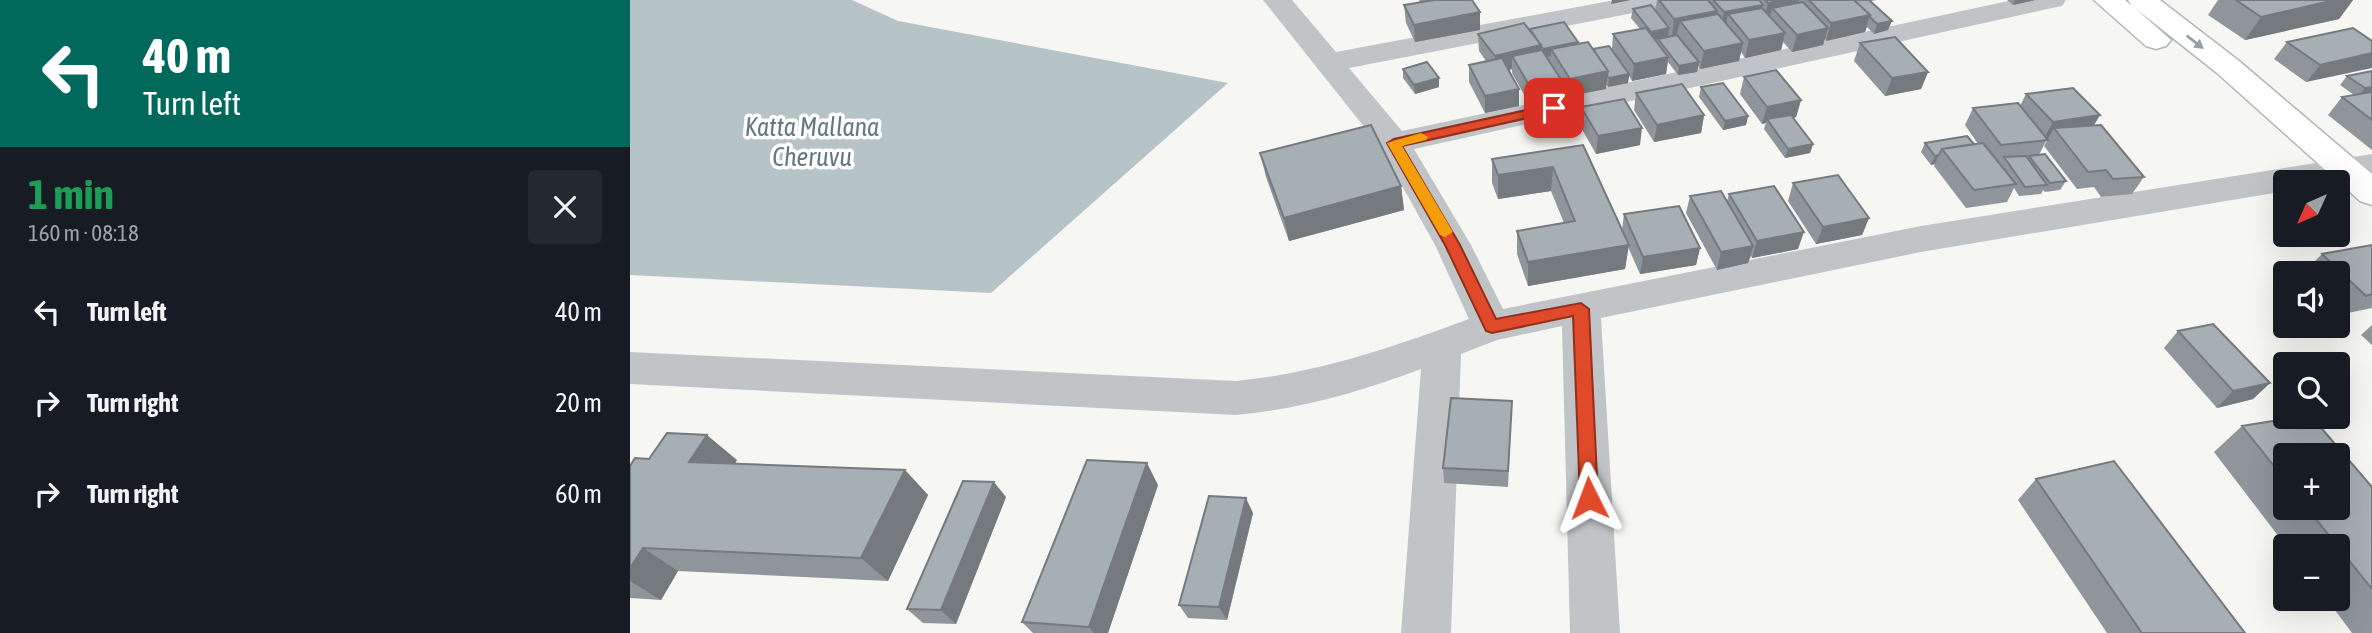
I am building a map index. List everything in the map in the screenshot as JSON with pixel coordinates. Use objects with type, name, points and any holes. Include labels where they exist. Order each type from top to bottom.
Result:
[{"type":"main road","points":[[2108,0],[2331,170]]},
{"type":"main road","points":[[2142,0],[2228,67],[2334,170]]},
{"type":"main road","points":[[2350,189],[2372,223]]},
{"type":"street","points":[[1327,63],[1660,0]]},
{"type":"street","points":[[1394,143],[2052,0]]},
{"type":"street","points":[[1286,10],[1394,143],[1453,245],[1492,327]]},
{"type":"street","points":[[630,368],[1236,398],[1277,394],[1375,370],[1492,327],[1921,239],[2273,190]]},
{"type":"street","points":[[1581,309],[1595,633]]},
{"type":"street","points":[[1426,633],[1442,345]]},
{"type":"water","name":"Katta Mallana Cheruvu","points":[[630,0],[852,0],[898,21],[1228,83],[991,293],[630,275]]},
{"type":"building","points":[[1434,0],[1472,0],[1480,12],[1414,25],[1404,5]]},
{"type":"building","points":[[1659,0],[1708,0],[1717,11],[1674,19]]},
{"type":"building","points":[[1713,0],[1759,0],[1763,5],[1724,12]]},
{"type":"building","points":[[1809,0],[1854,0],[1870,15],[1831,23]]},
{"type":"building","points":[[1854,0],[1869,0],[1892,21],[1877,24]]},
{"type":"building","points":[[2236,0],[2335,0],[2261,17]]},
{"type":"building","points":[[1803,2],[1828,28],[1797,35],[1772,8]]},
{"type":"building","points":[[1651,5],[1669,28],[1651,32],[1633,9]]},
{"type":"building","points":[[1762,8],[1785,33],[1749,40],[1728,14]]},
{"type":"building","points":[[1718,14],[1743,43],[1704,51],[1680,21]]},
{"type":"building","points":[[1564,22],[1578,42],[1543,49],[1530,29]]},
{"type":"building","points":[[1524,23],[1541,45],[1495,56],[1478,34]]},
{"type":"building","points":[[1646,28],[1668,57],[1634,64],[1613,34]]},
{"type":"building","points":[[2353,28],[2372,41],[2372,53],[2320,65],[2287,42]]},
{"type":"building","points":[[1677,35],[1699,62],[1679,66],[1658,39]]},
{"type":"building","points":[[1895,37],[1928,72],[1892,78],[1860,43]]},
{"type":"building","points":[[1588,42],[1608,71],[1570,79],[1551,49]]},
{"type":"building","points":[[1609,46],[1629,74],[1609,78],[1607,76],[1608,71],[1593,49]]},
{"type":"building","points":[[1542,50],[1562,81],[1530,87],[1512,56]]},
{"type":"building","points":[[1502,58],[1519,89],[1485,96],[1469,65]]},
{"type":"building","points":[[1427,62],[1439,78],[1414,85],[1403,69]]},
{"type":"building","points":[[1776,70],[1801,100],[1767,107],[1744,77]]},
{"type":"building","points":[[2372,71],[2372,87],[2365,88],[2347,76]]},
{"type":"building","points":[[1723,83],[1748,116],[1725,121],[1701,87]]},
{"type":"building","points":[[1682,84],[1704,115],[1657,125],[1636,93]]},
{"type":"building","points":[[2073,88],[2100,115],[2053,122],[2026,94]]},
{"type":"building","points":[[2371,92],[2372,120],[2342,97]]},
{"type":"building","points":[[1624,99],[1642,128],[1598,136],[1581,107]]},
{"type":"building","points":[[2018,103],[2048,140],[2001,145],[1973,108]]},
{"type":"building","points":[[1791,115],[1813,144],[1788,149],[1767,119]]},
{"type":"building","points":[[1371,125],[1401,186],[1284,218],[1260,153]]},
{"type":"building","points":[[2101,125],[2144,177],[2113,179],[2106,170],[2088,172],[2054,128]]},
{"type":"building","points":[[1967,136],[1974,144],[1942,149],[1939,155],[1935,156],[1925,143]]},
{"type":"building","points":[[1983,143],[2016,184],[1974,190],[1942,149]]},
{"type":"building","points":[[1583,145],[1629,245],[1528,262],[1517,231],[1575,221],[1553,167],[1498,175],[1492,159]]},
{"type":"building","points":[[2045,154],[2066,181],[2050,183],[2029,156]]},
{"type":"building","points":[[2026,156],[2047,185],[2025,187],[2004,157]]},
{"type":"building","points":[[1838,175],[1869,218],[1823,227],[1793,183]]},
{"type":"building","points":[[1774,186],[1804,232],[1757,241],[1729,194]]},
{"type":"building","points":[[1721,191],[1753,246],[1721,252],[1690,196]]},
{"type":"building","points":[[1679,206],[1700,248],[1643,257],[1624,214]]},
{"type":"building","points":[[2372,245],[2372,294],[2366,296],[2350,281],[2350,261],[2329,261],[2322,254]]},
{"type":"building","points":[[2213,324],[2270,383],[2233,391],[2178,331]]},
{"type":"building","points":[[1451,398],[1512,401],[1508,471],[1443,468]]},
{"type":"building","points":[[2273,421],[2273,429],[2322,429],[2334,443],[2273,443],[2273,465],[2242,426]]},
{"type":"building","points":[[667,433],[707,435],[689,462],[905,470],[861,558],[643,548],[630,568],[630,466],[635,458],[649,459]]},
{"type":"building","points":[[1087,460],[1147,463],[1089,627],[1022,622]]},
{"type":"building","points":[[2114,461],[2245,633],[2142,633],[2036,479]]},
{"type":"building","points":[[2350,461],[2372,487],[2372,589],[2350,562],[2350,534],[2328,534],[2317,520],[2350,520]]},
{"type":"building","points":[[963,481],[994,482],[941,610],[907,609]]},
{"type":"building","points":[[1209,496],[1246,498],[1219,607],[1179,605]]},
{"type":"slow traffic","points":[[1421,137],[1394,143],[1445,232]]},
{"type":"route","points":[[1554,108],[1394,143],[1453,245],[1492,327],[1581,309],[1589,498]]}]
